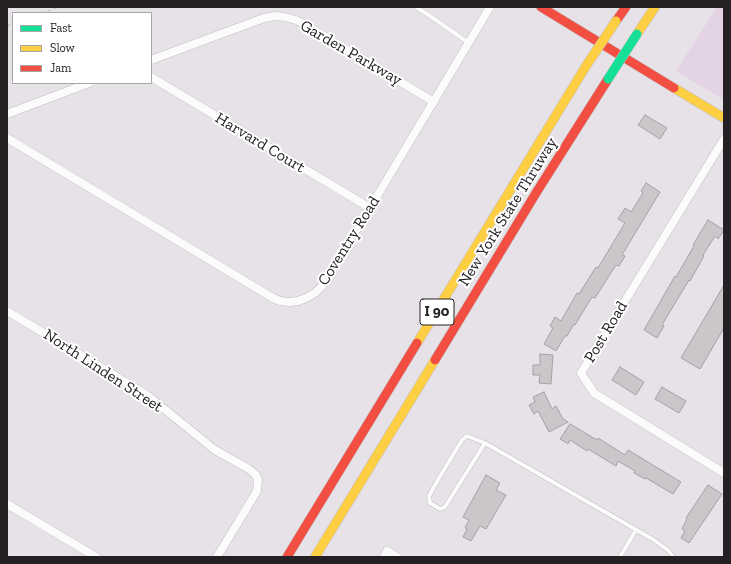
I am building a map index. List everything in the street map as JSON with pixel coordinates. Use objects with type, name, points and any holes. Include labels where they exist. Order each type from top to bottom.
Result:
[{"type":"main road","points":[[541,7],[724,118]]},
{"type":"main road","name":"New York State Thruway","points":[[287,557],[586,66],[626,7]]},
{"type":"main road","name":"New York State Thruway","points":[[314,557],[536,193],[655,7]]},
{"type":"street","name":"Coventry Road","points":[[7,138],[273,298],[280,301],[298,301],[315,293],[322,286],[490,7]]},
{"type":"street","name":"Garden Parkway","points":[[152,60],[264,18],[275,16],[285,17],[304,24],[434,102]]},
{"type":"street","name":"Harvard Court","points":[[152,78],[370,208]]},
{"type":"street","points":[[7,114],[86,84]]},
{"type":"street","name":"Post Road","points":[[724,139],[581,373],[594,393],[724,473]]},
{"type":"street","name":"North Linden Street","points":[[7,311],[147,395],[215,450],[249,469],[256,475],[258,480],[257,491],[217,557]]},
{"type":"street","points":[[7,504],[96,557]]},
{"type":"street","points":[[384,557],[387,551],[396,557]]},
{"type":"lane","points":[[416,7],[469,44]]},
{"type":"lane","points":[[485,443],[445,507],[440,509],[430,503],[429,496],[462,440],[467,436],[485,443],[654,540],[669,551],[673,557]]},
{"type":"lane","points":[[620,557],[636,530]]},
{"type":"path","points":[[45,12],[58,7]]},
{"type":"shaded area","points":[[717,7],[724,7],[724,100],[676,71]]},
{"type":"building","points":[[645,115],[667,128],[660,139],[638,125]]},
{"type":"building","points":[[646,183],[660,192],[622,255],[625,256],[619,266],[616,265],[595,298],[592,297],[575,325],[574,324],[567,336],[565,336],[556,351],[544,344],[553,328],[550,326],[555,317],[561,321],[577,293],[579,294],[596,267],[598,268],[625,223],[618,219],[625,208],[631,212],[643,193],[641,191]]},
{"type":"building","points":[[708,220],[724,230],[718,239],[715,236],[703,255],[704,256],[690,281],[689,280],[662,325],[664,326],[657,338],[644,330]]},
{"type":"building","points":[[724,285],[724,328],[700,369],[681,358]]},
{"type":"building","points":[[540,354],[553,355],[551,384],[539,383],[540,375],[533,375],[533,365],[540,365]]},
{"type":"building","points":[[620,367],[644,382],[636,395],[612,380]]},
{"type":"building","points":[[662,387],[686,401],[679,413],[655,399]]},
{"type":"building","points":[[544,392],[552,409],[556,406],[563,419],[568,422],[549,432],[538,411],[534,414],[529,405],[535,402],[533,397]]},
{"type":"building","points":[[570,424],[597,440],[598,438],[625,455],[628,450],[681,482],[673,494],[646,478],[645,479],[634,473],[635,471],[618,461],[616,466],[588,449],[587,451],[570,440],[568,444],[560,439]]},
{"type":"building","points":[[486,475],[500,483],[496,490],[506,495],[486,529],[480,526],[471,541],[463,537],[469,520],[463,517]]},
{"type":"building","points":[[708,485],[722,494],[689,543],[681,538],[685,531],[682,529],[687,519],[686,518]]},
{"type":"traffic: slow","points":[[637,34],[655,7]]},
{"type":"traffic: slow","points":[[586,66],[616,21]]},
{"type":"traffic: slow","points":[[417,343],[586,66]]},
{"type":"traffic: slow","points":[[674,88],[724,118]]},
{"type":"traffic: slow","points":[[315,557],[435,360]]},
{"type":"traffic: jam","points":[[541,7],[674,88]]},
{"type":"traffic: jam","points":[[616,21],[626,7]]},
{"type":"traffic: jam","points":[[435,360],[536,193],[608,79]]},
{"type":"traffic: jam","points":[[287,557],[417,343]]},
{"type":"traffic: fast","points":[[608,79],[637,34]]}]
